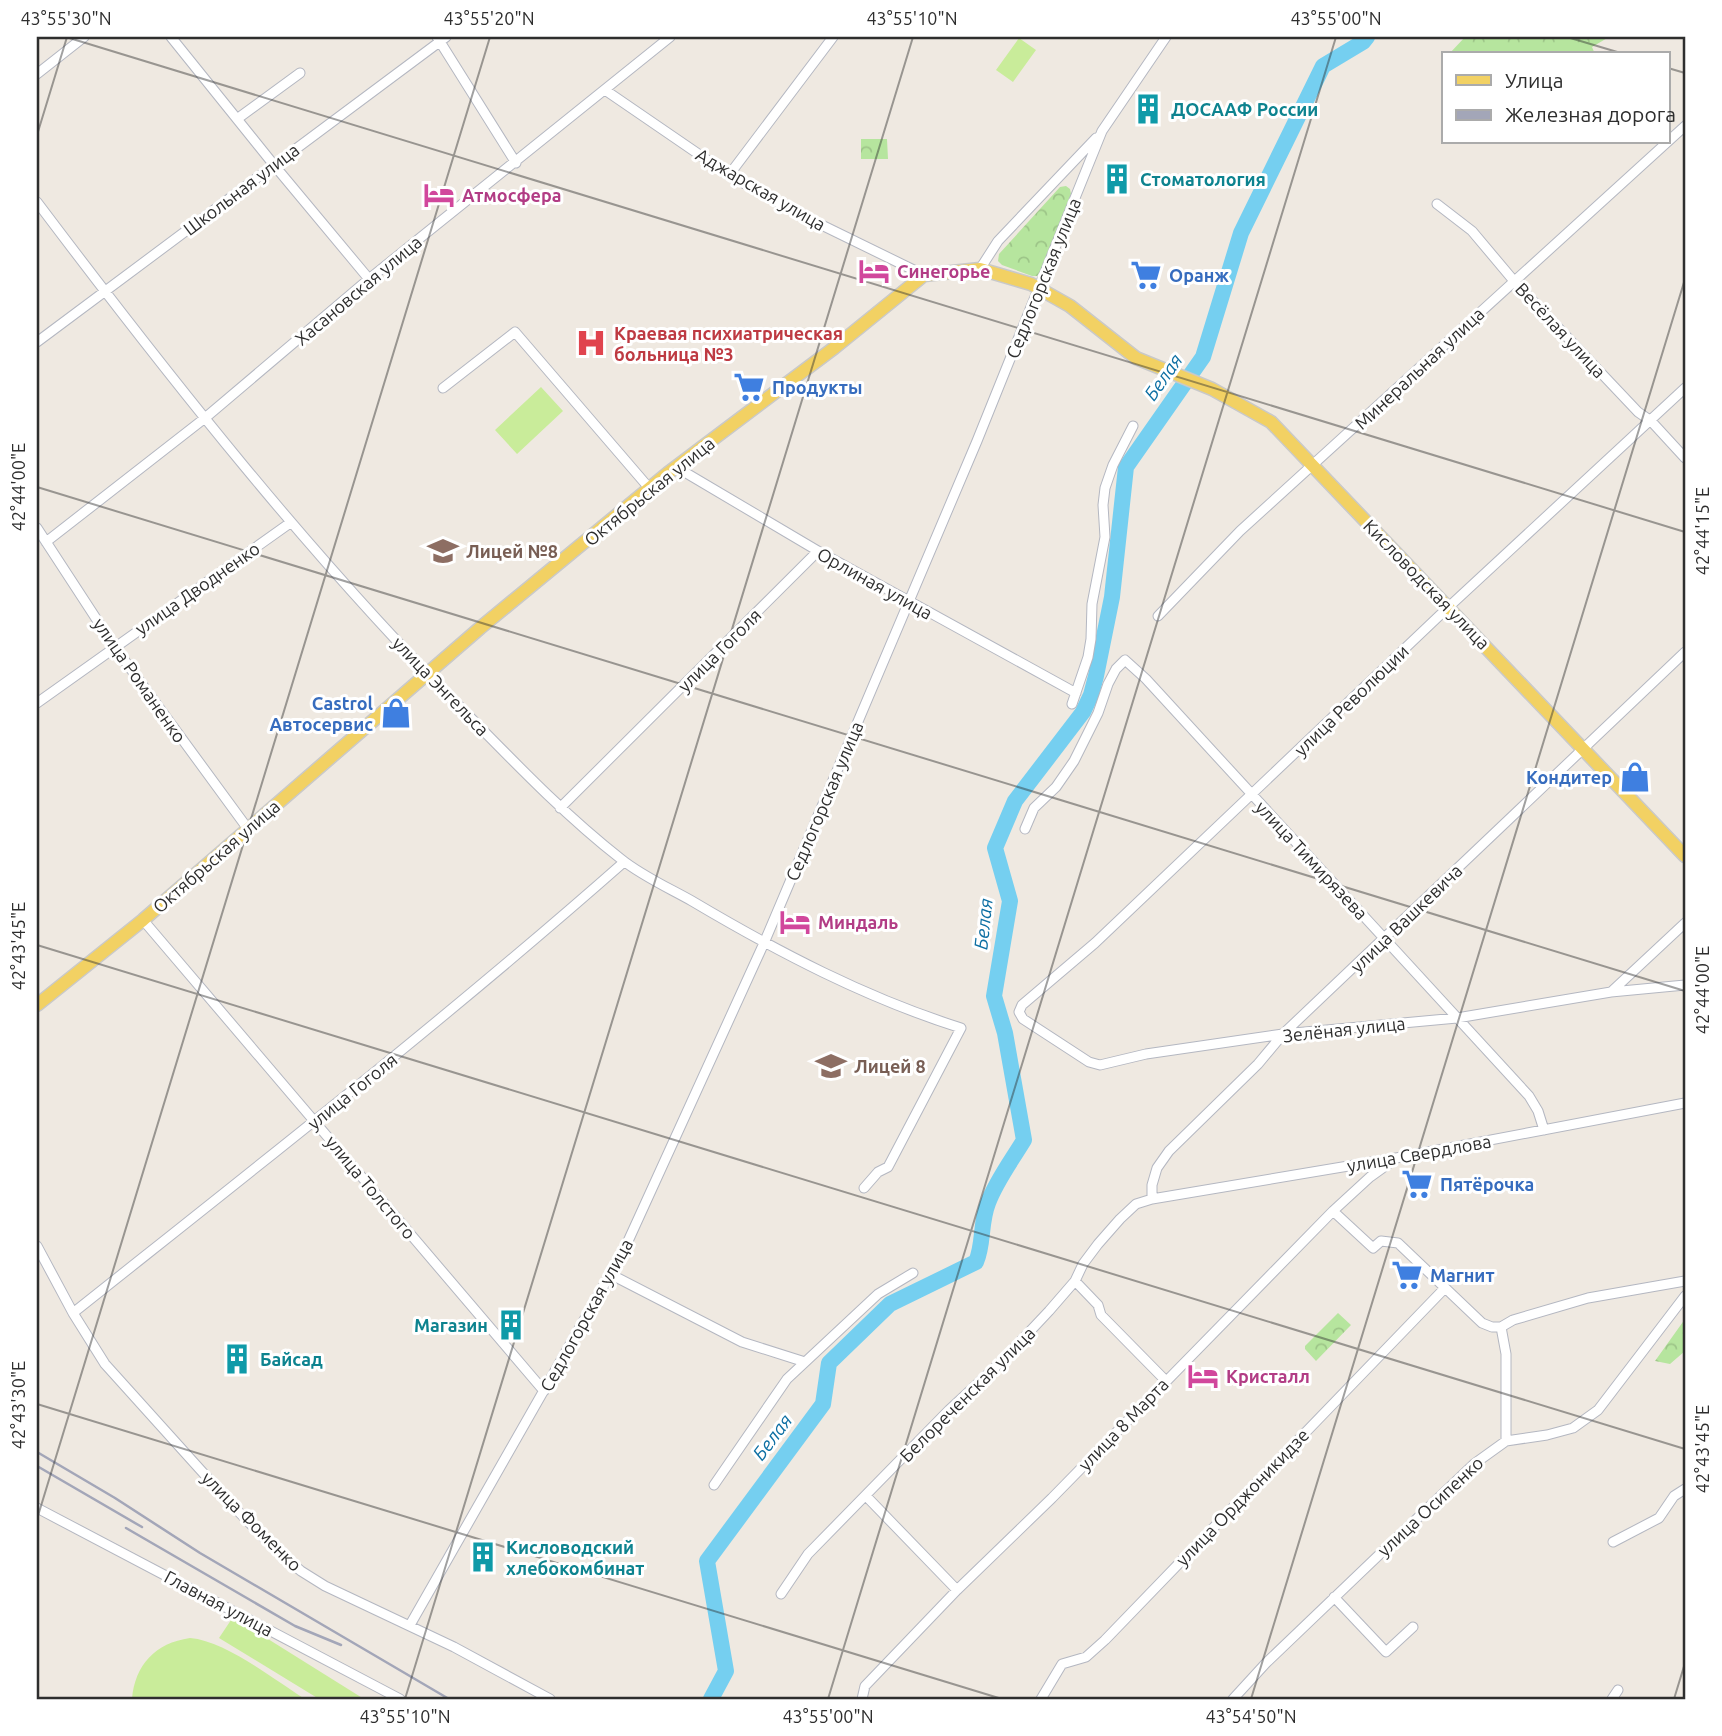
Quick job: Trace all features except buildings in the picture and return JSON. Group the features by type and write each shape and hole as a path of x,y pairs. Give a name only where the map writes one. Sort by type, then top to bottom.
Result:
{"main road":[{"path":"924,275 980,269 1019,279 1040,288"},
{"name":"Октябрьская улица","path":"37,1005 143,920 426,672 676,467 834,348 924,275"},
{"name":"Кисловодская улица","path":"1040,288 1070,306 1136,358 1212,389 1271,422 1685,856"}],"street":[{"path":"37,74 84,37"},
{"path":"171,37 369,279"},
{"name":"Хасановская улица","path":"46,542 205,418 369,279 670,37"},
{"path":"729,175 833,37"},
{"name":"Седлогорская улица","path":"410,1625 624,1250 764,943 1040,288 1102,131 1166,37"},
{"path":"441,38 516,163"},
{"name":"Школьная улица","path":"37,342 441,38"},
{"path":"237,119 300,73"},
{"name":"Аджарская улица","path":"605,90 729,175 793,211 924,275"},
{"name":"Минеральная улица","path":"1670,140 1685,126"},
{"path":"980,269 998,242 1102,131"},
{"name":"Минеральная улица","path":"1158,616 1240,531 1665,144"},
{"name":"улица Энгельса","path":"37,202 104,291 290,523 426,672 560,808 624,862 764,943 887,1003 961,1028 888,1167 878,1172 864,1188"},
{"name":"Весёлая улица","path":"1437,204 1472,231 1514,281 1685,458"},
{"path":"443,388 515,332 650,489"},
{"name":"улица Революции","path":"1019,1012 1022,1005 1095,943 1449,607 1685,388"},
{"path":"1072,704 1091,639 1093,604 1105,537 1102,505 1105,488 1113,465 1133,426"},
{"name":"Орлиная улица","path":"676,467 818,551 1076,693"},
{"name":"улица Дводненко","path":"37,703 290,523"},
{"name":"улица Романенко","path":"37,528 114,646 248,829"},
{"name":"улица Гоголя","path":"560,808 818,551"},
{"name":"улица Вашкевича","path":"1152,1199 1152,1185 1157,1168 1169,1151 1258,1064 1283,1034 1685,652"},
{"name":"улица Тимирязева","path":"1025,829 1034,808 1056,787 1074,761 1098,713 1108,684 1116,669 1125,660 1146,679 1529,1096 1538,1111 1544,1130"},
{"name":"улица Гоголя","path":"73,1312 315,1121 527,948 624,862"},
{"name":"улица Толстого","path":"143,920 544,1391"},
{"path":"1611,992 1685,923"},
{"name":"Зелёная улица","path":"1019,1012 1023,1019 1089,1062 1100,1065 1146,1054 1283,1034 1457,1018 1611,992 1685,985"},
{"name":"улица Свердлова","path":"1152,1199 1396,1158 1685,1103"},
{"name":"улица 8 Марта","path":"862,1699 865,1686 957,1590 1052,1498 1333,1211 1370,1177 1396,1158"},
{"name":"Белореченская улица","path":"781,1594 808,1554 949,1410 1002,1361 1075,1281 1083,1264 1120,1219 1136,1204 1152,1199"},
{"path":"1333,1211 1373,1248 1381,1241 1401,1245 1444,1289 1482,1323 1492,1327 1502,1327 1513,1320 1588,1298 1685,1281"},
{"name":"улица Фоменко","path":"37,1246 105,1364 276,1550 325,1586 410,1625 550,1699"},
{"path":"714,1485 787,1379 878,1294 913,1273"},
{"path":"610,1274 742,1342 805,1362"},
{"path":"1075,1281 1098,1305 1101,1315 1166,1381"},
{"name":"улица Орджоникидзе","path":"1041,1699 1062,1664 1086,1657 1105,1640 1444,1289"},
{"name":"улица Осипенко","path":"1233,1699 1266,1663 1474,1464 1506,1441 1573,1428 1598,1410 1685,1296"},
{"path":"1502,1327 1506,1354 1506,1441"},
{"path":"1613,1542 1659,1518 1674,1496 1685,1489"},
{"path":"866,1496 957,1590"},
{"name":"Главная улица","path":"37,1508 400,1699"},
{"path":"1334,1597 1386,1651 1413,1626"},
{"path":"1612,1699 1618,1690"}],"green space":[{"path":"1465,37 1609,37 1592,47 1594,52 1451,52"},
{"path":"1019,38 1036,50 1013,82 996,70"},
{"path":"861,139 887,139 888,159 861,159"},
{"path":"1066,186 1071,194 1040,273 1032,276 1002,265 998,261 999,254 1060,187"},
{"path":"541,387 563,411 517,454 495,430"},
{"path":"1338,1313 1351,1325 1316,1361 1305,1346"},
{"path":"1685,1319 1685,1351 1670,1364 1655,1361"},
{"path":"233,1617 364,1699 319,1699 219,1638"},
{"path":"190,1638 234,1653 305,1699 132,1699 137,1676 149,1658 167,1645"}],"waterway":[{"name":"Белая","path":"711,1699 726,1671 707,1561 823,1404 829,1363 890,1304 976,1262 991,1195 1024,1140 1005,1033 994,996 1010,901 995,848 1015,801 1083,712 1091,695 1112,597 1126,467 1203,357 1241,233 1323,66 1367,37"}],"railway":[{"path":"37,1452 200,1553 449,1699"},
{"path":"37,1466 142,1527"},
{"path":"126,1528 295,1626 341,1645"}],"place":[{"name":"ДОСААФ России","path":"1148,109"},
{"name":"Стоматология","path":"1117,179"},
{"name":"Атмосфера","path":"439,195"},
{"name":"Синегорье","path":"874,271"},
{"name":"Оранж","path":"1146,275"},
{"name":"Краевая психиатрическая больница №3","path":"591,343"},
{"name":"Продукты","path":"749,387"},
{"name":"Лицей №8","path":"443,551"},
{"name":"Castrol Автосервис","path":"396,713"},
{"name":"Кондитер","path":"1635,777"},
{"name":"Миндаль","path":"795,922"},
{"name":"Лицей 8","path":"831,1066"},
{"name":"Пятёрочка","path":"1417,1184"},
{"name":"Магнит","path":"1407,1275"},
{"name":"Магазин","path":"511,1325"},
{"name":"Байсад","path":"237,1359"},
{"name":"Кристалл","path":"1203,1376"},
{"name":"Кисловодский хлебокомбинат","path":"483,1557"}]}
